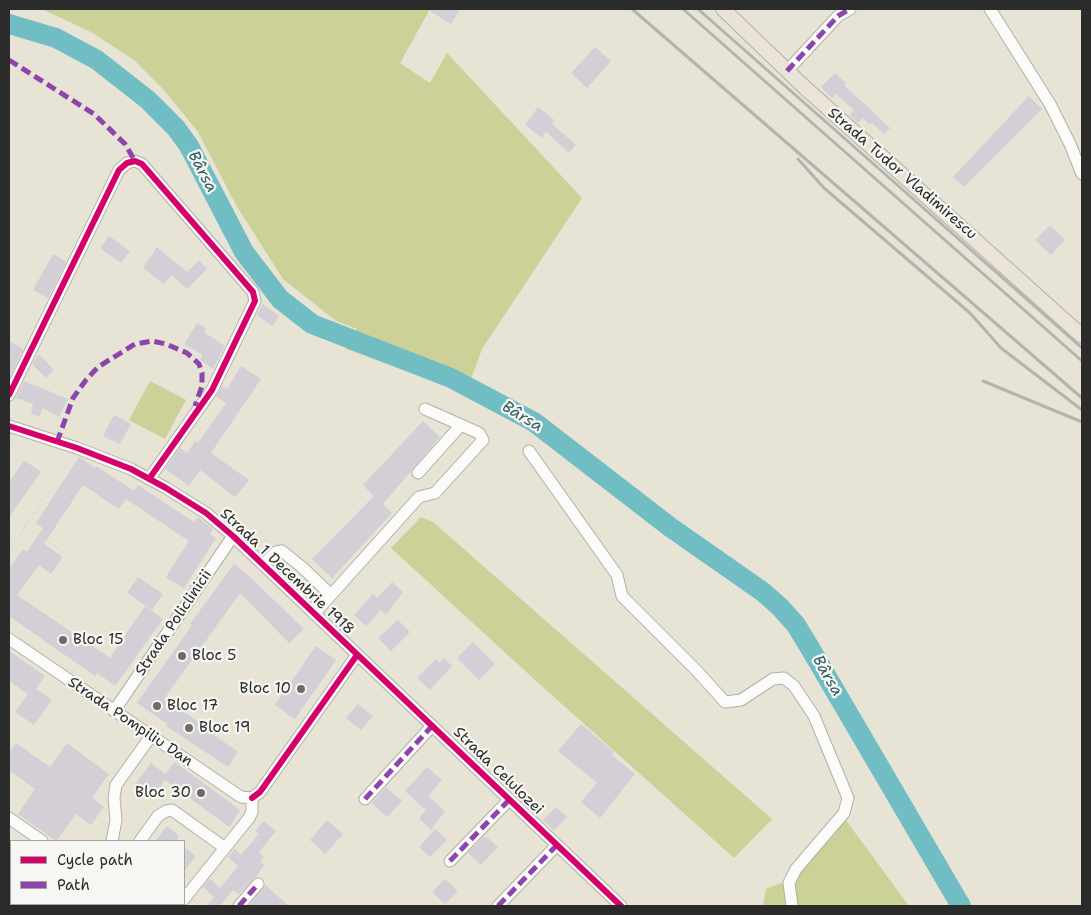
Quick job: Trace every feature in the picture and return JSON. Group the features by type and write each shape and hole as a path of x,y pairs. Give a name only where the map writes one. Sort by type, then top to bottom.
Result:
{"main road":[{"name":"Strada Tudor Vladimirescu","path":"723,9 787,72 1082,336"}],"street":[{"path":"787,72 838,16 850,9"},
{"path":"990,9 1050,104 1070,144 1082,174"},
{"path":"9,395 119,170 127,163 135,161 142,164 252,292 255,301 212,390 149,478"},
{"path":"314,614 419,498 435,494 482,443 483,437 479,433 425,409"},
{"path":"418,473 461,425"},
{"name":"Strada 1 Decembrie 1918","path":"9,426 77,448 149,478 194,504 233,536 357,655 260,792 252,798 252,812 249,818 185,898"},
{"path":"528,451 617,575 622,596 697,671 725,702 741,700 773,679 784,678 794,686 814,716 848,798 844,813 796,869 789,883 792,906"},
{"name":"Strada Policlinicii","path":"114,711 233,536"},
{"path":"263,565 276,552 286,553 331,595"},
{"name":"Strada Pompiliu Dan","path":"9,639 241,797 252,798"},
{"name":"Strada Celulozei","path":"357,655 621,906"},
{"path":"365,799 432,726"},
{"path":"112,840 116,820 114,798 116,786 151,736"},
{"path":"450,862 509,800"},
{"path":"141,840 158,816 172,810 225,848"},
{"path":"9,818 41,840"},
{"path":"498,906 557,845"},
{"path":"239,906 258,884"}],"path":[{"path":"9,551 77,448"},
{"path":"25,526 76,561"}],"green space":[{"path":"42,9 430,9 400,63 430,83 447,53 582,198 482,349 466,393 346,349 357,329 336,321 283,279 236,205 198,132 164,90 134,60 91,32"},
{"path":"150,381 186,400 165,439 129,420"},
{"path":"421,517 433,522 772,819 734,858 391,548"},
{"path":"845,819 909,906 763,906 766,889 796,877"}],"building":[{"path":"427,9 460,9 451,24"},
{"path":"595,47 611,61 587,88 571,73"},
{"path":"835,73 846,83 844,85 890,128 884,134 863,118 858,123 850,115 854,110 836,94 832,98 821,87"},
{"path":"1029,96 1042,109 964,187 953,177"},
{"path":"538,107 554,120 552,124 576,145 569,153 546,132 542,138 525,125"},
{"path":"1050,225 1065,240 1051,255 1035,240"},
{"path":"109,236 130,251 121,263 100,248"},
{"path":"157,247 187,272 199,260 207,269 187,289 172,275 164,284 143,268"},
{"path":"53,254 66,262 48,298 33,290"},
{"path":"263,304 279,316 272,326 257,315"},
{"path":"197,323 206,328 204,332 225,346 213,369 200,360 203,355 184,344"},
{"path":"9,341 23,349 9,378"},
{"path":"39,354 54,370 46,378 32,364"},
{"path":"241,366 261,379 211,453 249,480 235,497 200,470 189,486 165,469 180,448 187,453 195,441 198,443 226,403 216,397 222,386 227,389"},
{"path":"24,381 68,399 59,417 43,408 39,417 31,414 33,404 16,398"},
{"path":"114,415 131,424 120,444 103,436"},
{"path":"423,421 440,437 383,504 392,513 332,578 312,559 374,496 363,485"},
{"path":"79,457 134,491 138,485 194,522 198,517 213,529 210,534 216,538 184,588 166,577 189,541 126,499 119,509 83,485 44,544 63,557 51,574 39,565 17,595 110,658 145,606 163,619 115,686 97,673 95,676 9,616 9,569 23,549 27,552 43,528 36,523"},
{"path":"24,460 41,472 9,517 9,483"},
{"path":"234,564 304,629 289,643 240,593 164,699 212,731 211,733 238,752 228,767 166,726 167,724 137,703 192,625 190,624"},
{"path":"138,577 163,594 152,610 127,593"},
{"path":"392,582 403,592 386,615 381,610 366,626 354,615 373,594 377,598"},
{"path":"398,620 410,632 391,651 378,638"},
{"path":"473,642 495,664 479,680 457,658"},
{"name":"Bloc 10","path":"316,646 336,660 295,719 275,705"},
{"path":"9,651 45,676 36,689 52,700 34,725 15,712 28,694 9,681"},
{"path":"444,658 452,666 430,690 417,678 436,659 440,663"},
{"path":"358,704 373,716 361,730 346,718"},
{"path":"581,724 614,752 612,755 635,774 600,818 581,802 597,783 558,751"},
{"path":"16,743 50,767 67,743 109,774 92,798 104,807 91,825 76,814 57,840 55,840 18,814 35,789 9,770 9,753"},
{"name":"Bloc 30","path":"175,762 240,810 229,827 165,780 150,800 133,787 151,763 165,774"},
{"path":"427,767 442,780 428,796 445,811 431,830 419,818 426,810 405,791"},
{"path":"386,787 402,801 387,817 372,803"},
{"path":"556,807 567,817 554,830 543,820"},
{"path":"327,820 343,834 325,854 310,840"},
{"path":"264,821 276,831 259,852 264,857 260,862 264,865 256,877 239,894 233,890 220,906 207,906 214,897 203,887 210,879 220,888 238,866 228,857 235,849 241,855 259,834 255,831"},
{"path":"167,826 179,836 177,840 156,840"},
{"path":"435,829 447,840 430,857 419,847"},
{"path":"483,837 488,838 498,847 481,865 468,853"},
{"path":"185,848 196,856 185,871"},
{"path":"445,879 458,891 445,904 432,892"},
{"path":"265,885 289,906 249,906"}],"waterway":[{"name":"Bârsa","path":"9,24 56,38 97,60 148,100 176,128 189,146 244,252 280,299 312,324 451,378 534,422 670,527 763,592 780,607 796,625 810,648 961,906"}],"railway":[{"path":"632,9 1082,398"},
{"path":"683,9 1082,361"},
{"path":"698,9 1082,348"},
{"path":"798,159 824,188 970,313 1001,348 1082,410"},
{"path":"983,381 1082,422"}],"marked path":[{"path":"787,71 838,16 850,9"},
{"path":"9,60 94,114 125,144 135,161"},
{"path":"57,442 73,398 86,380 98,367 135,344 152,341 166,344 187,353 199,364 202,373 202,386 195,406"},
{"path":"365,799 432,726"},
{"path":"450,861 509,800"},
{"path":"498,906 557,845"},
{"path":"239,906 258,884"}],"cycle path":[{"path":"9,395 119,170 127,163 135,161 142,164 253,292 255,301 212,390 149,479"},
{"path":"9,426 77,448 131,469 206,513 233,536 621,906"},
{"path":"252,798 260,792 357,655"}],"place":[{"name":"Bloc 15","path":"63,640"},
{"name":"Bloc 5","path":"182,656"},
{"name":"Bloc 10","path":"301,689"},
{"name":"Bloc 17","path":"157,706"},
{"name":"Bloc 19","path":"189,728"},
{"name":"Bloc 30","path":"201,793"}]}
